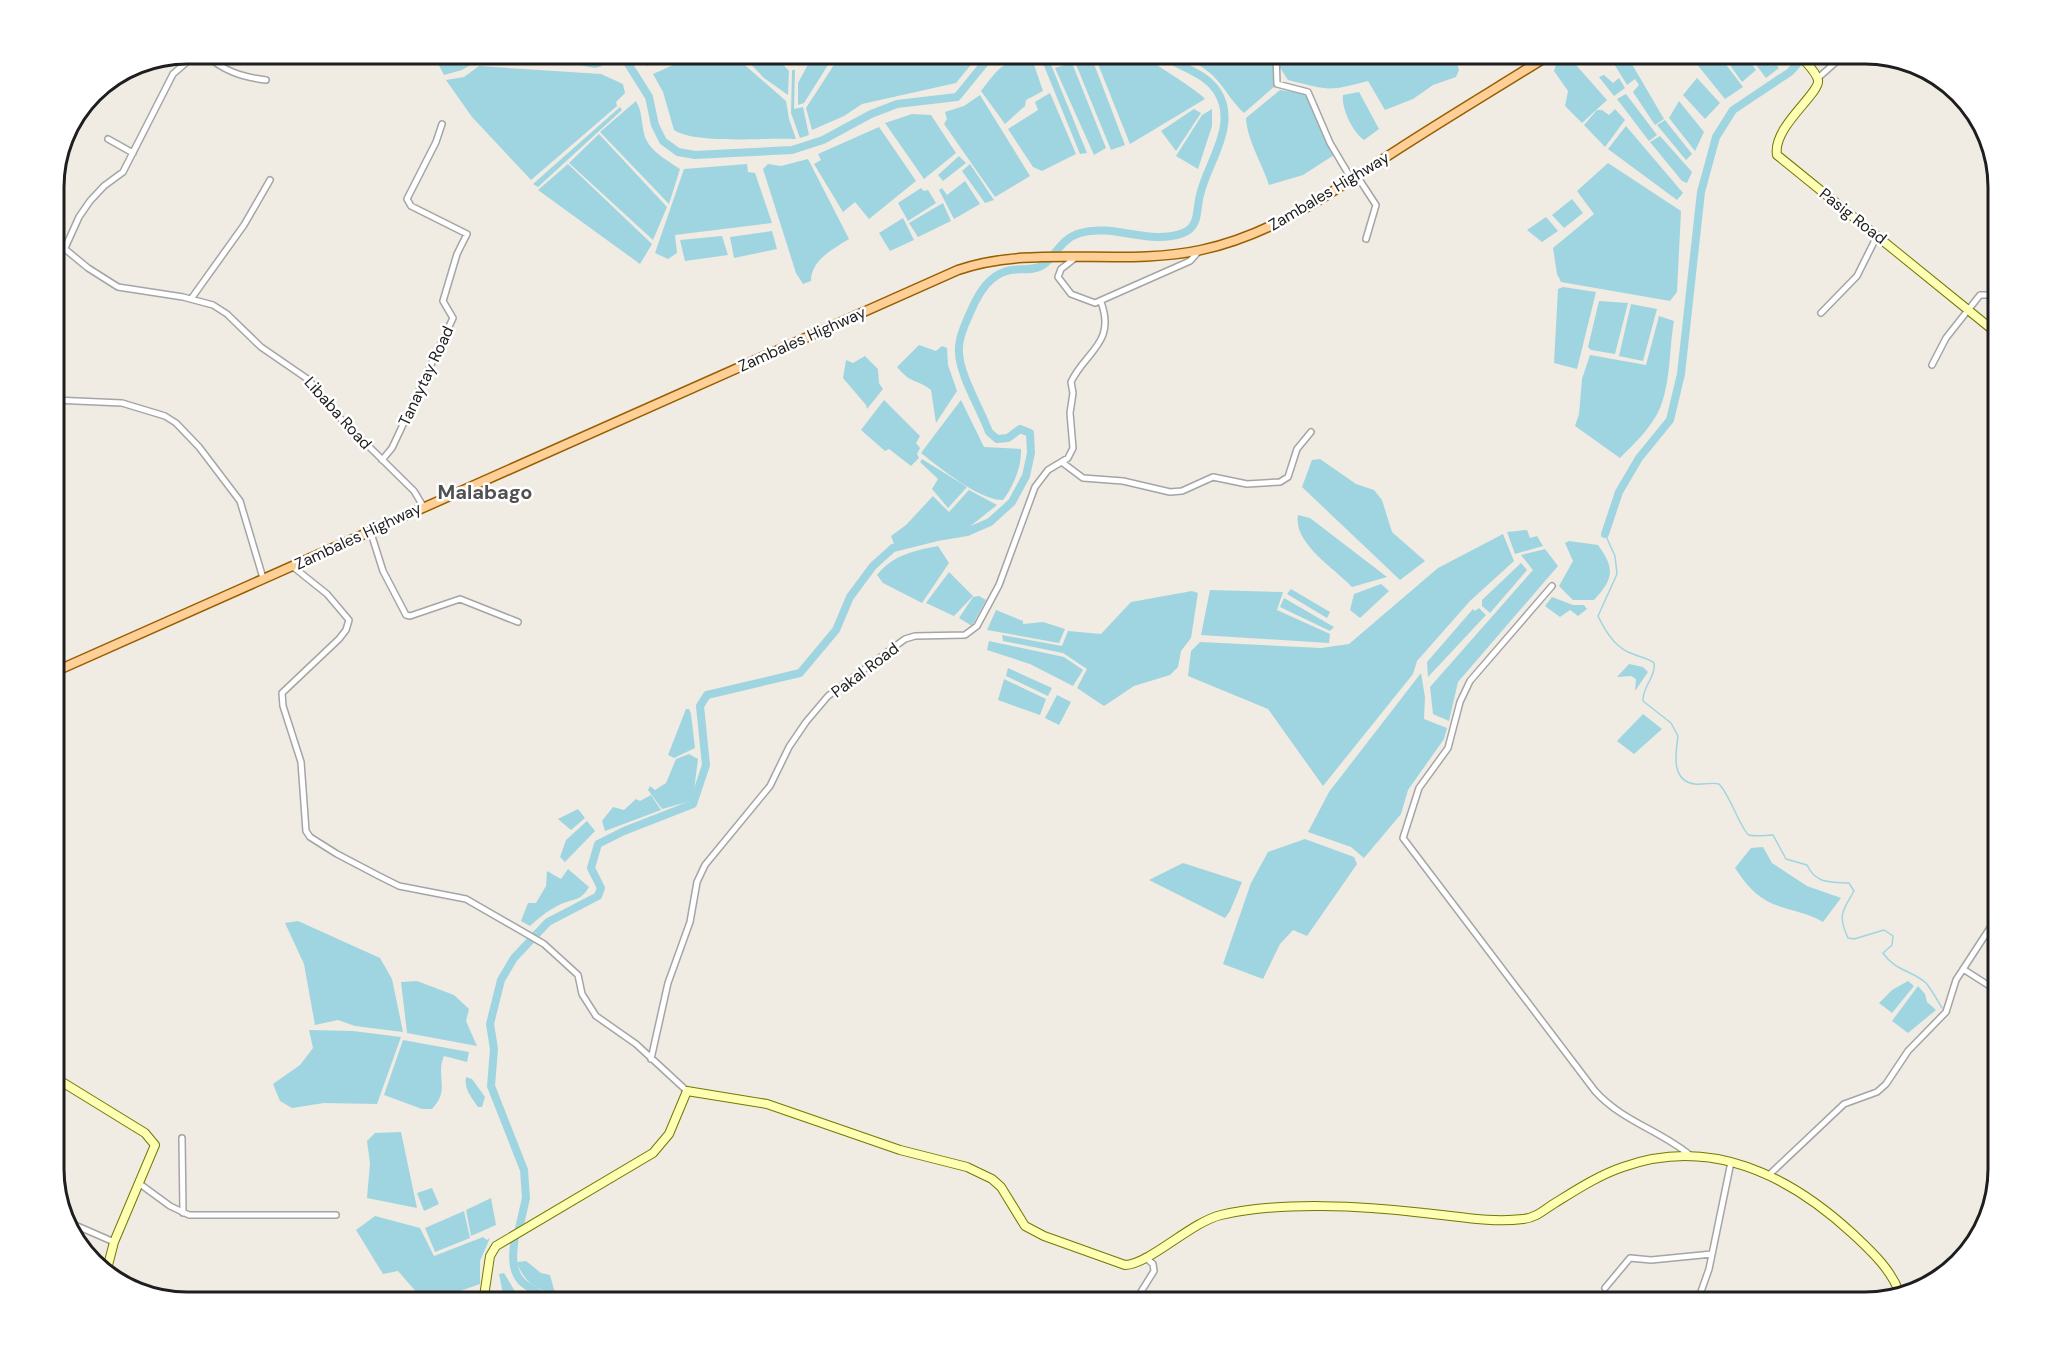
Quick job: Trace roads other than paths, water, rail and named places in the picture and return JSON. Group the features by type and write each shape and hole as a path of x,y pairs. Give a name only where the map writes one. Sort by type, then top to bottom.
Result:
{"main road":[{"name":"Zambales Highway","path":"65,667 949,273 985,262 1061,258 1137,258 1200,250 1272,227 1355,178 1535,64"}],"street":[{"path":"1276,64 1277,84 1308,92 1330,143 1376,205 1366,239"},
{"path":"1807,64 1818,78 1834,64"},
{"path":"65,248 79,217 90,201 104,186 123,172 173,74 180,65"},
{"path":"220,65 244,78 266,80"},
{"name":"Pasig Road","path":"1818,78 1816,91 1797,109 1786,127 1776,149 1777,155 1989,327"},
{"name":"Tanaytay Road","path":"382,460 392,448 453,318 443,301 457,254 467,234 411,206 407,199 436,142 442,124"},
{"path":"108,139 133,153"},
{"path":"191,299 244,225 270,180"},
{"path":"1821,313 1857,276 1877,236"},
{"name":"Libaba Road","path":"65,248 118,287 191,299 213,305 227,314 261,347 301,373 333,411 414,491 423,506"},
{"path":"1075,258 1059,272 1061,284 1089,303 1101,302 1190,261 1200,250"},
{"path":"1932,365 1946,338 1980,295 1989,295"},
{"path":"1101,302 1106,321 1103,335 1097,349 1071,382 1073,393 1070,413 1074,445 1063,463 1083,478 1123,481 1170,492 1182,491 1213,477 1247,484 1280,482 1288,477 1297,449 1311,432"},
{"path":"65,400 122,403 165,416 176,423 199,447 240,501 263,578"},
{"name":"Pakal Road","path":"651,1059 668,983 687,933 697,882 705,865 770,786 789,747 828,696 905,639 915,636 965,635 974,630 999,585 1035,487 1048,470 1063,463"},
{"path":"370,530 392,592 406,615 410,616 460,599 518,622"},
{"path":"292,566 327,594 349,620 343,635 282,693 283,706 294,732 301,762 306,831 310,837 390,882 466,899 532,936 578,975 582,994 596,1016 636,1044 687,1091 767,1104 900,1150 967,1167 1001,1187 1020,1221 1044,1236 1125,1264 1145,1257 1203,1221 1222,1214 1338,1206 1471,1220 1524,1219 1622,1167 1649,1160 1691,1156 1732,1160 1770,1174 1805,1195 1843,1226 1885,1267 1897,1288"},
{"path":"1552,586 1470,681 1460,702 1448,748 1419,788 1403,838 1595,1090 1622,1115 1675,1144 1691,1156"},
{"path":"1770,1174 1844,1104 1877,1092 1886,1084 1908,1051 1946,1012 1952,986 1989,930"},
{"path":"1963,969 1989,986"},
{"path":"65,1084 150,1137 154,1149 114,1242 108,1264"},
{"path":"485,1292 492,1252 569,1201 653,1153 669,1134 687,1091"},
{"path":"182,1138 183,1213"},
{"path":"1700,1292 1712,1254 1732,1160"},
{"path":"140,1184 183,1213 336,1215"},
{"path":"79,1227 114,1242"},
{"path":"1605,1288 1630,1258 1651,1260 1712,1254"},
{"path":"1141,1292 1154,1271 1153,1264 1145,1257"}],"water":[{"path":"1034,64 1043,91 1026,100 1025,106 1005,124 981,91 1005,65"},
{"path":"1043,64 1051,64 1087,153 1080,154"},
{"path":"1073,64 1106,148 1094,155 1055,68"},
{"path":"1076,64 1094,64 1125,145 1111,150"},
{"path":"1098,64 1156,64 1205,99 1130,144"},
{"path":"1198,64 1273,64 1275,86 1244,113 1205,69"},
{"path":"1457,64 1459,70 1456,77 1433,85 1413,99 1385,110 1368,81 1335,88 1312,86 1288,80 1279,66"},
{"path":"1556,64 1575,64 1607,100 1582,123 1565,106 1568,91 1554,71"},
{"path":"1614,64 1632,64 1664,119 1655,125 1633,92 1639,85 1635,79 1627,85"},
{"path":"1697,64 1726,64 1743,87 1725,99"},
{"path":"1729,64 1752,64 1756,70 1742,82"},
{"path":"1756,64 1776,64 1779,68 1766,78"},
{"path":"439,65 471,65 462,70 444,75"},
{"path":"577,65 602,65 595,68"},
{"path":"674,65 744,65 786,101 796,139 715,139 685,135 674,130 663,92 653,74"},
{"path":"751,65 783,65 789,71 788,95 764,78"},
{"path":"808,65 828,65 804,103 798,105 798,83"},
{"path":"834,65 971,65 956,83 862,104 844,116 812,130 806,108"},
{"path":"479,66 601,74 623,84 625,93 616,102 617,106 531,180 472,117 446,80 464,77"},
{"path":"792,70 795,70 794,109 803,107 809,135 800,138 791,113"},
{"path":"1604,75 1613,83 1619,78 1625,88 1614,96 1599,77"},
{"path":"1697,78 1720,103 1705,119 1683,95"},
{"path":"1280,90 1307,94 1334,155 1303,175 1269,185 1252,143 1246,118"},
{"path":"1359,92 1379,129 1364,140 1352,126 1343,100 1343,95"},
{"path":"1050,93 1076,154 1042,171 1033,167 1008,129 1038,110 1035,102"},
{"path":"1626,94 1657,135 1649,141 1617,99"},
{"path":"980,95 1030,176 995,197 944,124 947,119 945,112 964,106"},
{"path":"636,101 647,142 660,155 680,169 669,204 600,132"},
{"path":"1679,101 1704,132 1695,151 1669,118"},
{"path":"620,107 622,110 538,187 533,184"},
{"path":"1194,109 1201,113 1176,151 1161,131"},
{"path":"1212,109 1212,126 1198,169 1176,156 1202,115"},
{"path":"1615,109 1625,120 1605,147 1584,125 1597,110 1602,110 1609,115"},
{"path":"912,114 931,115 956,153 924,179 885,123"},
{"path":"1665,120 1692,154 1686,160 1657,125"},
{"path":"1626,126 1683,193 1677,200 1608,149"},
{"path":"879,127 916,181 869,219 855,202 843,212 814,164 821,160 818,154"},
{"path":"599,134 667,207 653,240 569,163"},
{"path":"1660,136 1692,172 1687,183 1682,181 1650,142"},
{"path":"959,156 966,163 943,181 938,175"},
{"path":"808,159 849,239 824,256 815,267 811,281 803,284 796,273 763,169 768,164 781,166"},
{"path":"1608,163 1681,211 1677,292 1670,301 1561,282 1557,274 1553,248 1594,214 1577,191"},
{"path":"568,164 652,244 640,264 538,190"},
{"path":"747,164 748,172 755,173 772,223 675,235 677,253 668,259 655,253 684,169"},
{"path":"970,164 994,200 985,203 962,171"},
{"path":"965,181 980,204 954,219 939,190 942,188 947,195"},
{"path":"921,188 924,191 928,190 936,203 908,221 898,203"},
{"path":"1572,199 1583,213 1564,228 1552,215"},
{"path":"943,203 951,221 918,237 909,223"},
{"path":"1546,217 1558,231 1542,242 1527,230"},
{"path":"903,218 914,240 890,251 879,233"},
{"path":"772,231 777,249 734,258 730,237"},
{"path":"722,236 728,255 685,261 680,240"},
{"path":"1563,287 1596,292 1577,369 1554,363 1558,289"},
{"path":"1599,301 1628,303 1615,354 1591,350 1588,347"},
{"path":"1631,304 1657,309 1643,361 1619,356"},
{"path":"1659,316 1674,321 1664,398 1652,422 1620,458 1575,426 1579,414 1582,379 1590,355 1646,365"},
{"path":"919,345 936,351 942,346 947,348 948,365 957,391 936,423 931,390 910,379 897,367"},
{"path":"865,356 878,369 879,383 883,389 867,409 843,378 846,360 853,363"},
{"path":"884,400 920,436 916,443 920,448 917,454 919,458 911,466 889,449 885,451 861,430"},
{"path":"961,400 984,447 1021,449 1016,476 1003,500 994,499 972,489 921,453"},
{"path":"922,459 967,487 948,508 932,489 938,479 920,462"},
{"path":"1320,459 1356,484 1374,490 1382,500 1392,532 1425,561 1400,580 1302,487 1312,460"},
{"path":"969,490 997,505 968,528 894,544 891,536 906,525 933,496 949,512"},
{"path":"1298,515 1310,518 1387,577 1352,587 1308,545 1298,525"},
{"path":"1527,530 1530,538 1537,536 1543,546 1515,554 1507,532"},
{"path":"1503,534 1514,561 1470,601 1417,661 1413,674 1323,786 1268,709 1188,676 1191,651 1200,642 1321,648 1349,644 1438,568"},
{"path":"1569,541 1598,545 1607,560 1609,579 1594,600 1573,600 1559,586 1573,561 1565,543"},
{"path":"938,546 949,563 922,603 883,583 877,575 897,558"},
{"path":"1545,549 1558,566 1458,682 1449,721 1433,714 1430,687 1533,570 1521,555"},
{"path":"1521,563 1527,570 1490,613 1482,606 1482,600"},
{"path":"949,572 973,596 954,616 926,603"},
{"path":"1381,584 1389,591 1360,618 1350,610 1354,594"},
{"path":"1291,589 1330,612 1327,618 1287,594"},
{"path":"1210,590 1283,592 1277,610 1330,634 1329,643 1201,635"},
{"path":"1192,591 1198,593 1191,638 1181,651 1178,667 1170,675 1134,686 1104,706 1077,688 1087,669 1063,653 1003,641 1002,635 1062,646 1068,631 1101,634 1131,602"},
{"path":"979,596 986,600 972,626 959,618 973,597"},
{"path":"1552,597 1573,605 1584,605 1587,609 1578,616 1570,610 1560,617 1545,606"},
{"path":"1284,598 1334,627 1330,631 1280,607"},
{"path":"1479,608 1486,615 1428,677 1427,662 1473,609 1475,611"},
{"path":"996,610 1023,621 1023,624 1043,622 1065,629 1059,643 987,630"},
{"path":"989,641 1064,657 1083,670 1073,686 1030,664 987,650"},
{"path":"1629,664 1643,667 1648,672 1635,691 1636,679 1631,676 1617,677"},
{"path":"1008,668 1052,688 1048,696 1006,676"},
{"path":"1421,673 1425,697 1424,719 1447,728 1444,739 1408,790 1401,814 1364,858 1351,847 1308,832 1329,792"},
{"path":"1004,679 1046,699 1040,715 998,700"},
{"path":"1057,695 1071,702 1059,725 1045,718"},
{"path":"686,709 689,709 691,714 695,748 674,758 668,755"},
{"path":"1643,714 1662,729 1634,754 1617,741"},
{"path":"689,754 698,759 693,798 691,801 662,809 648,790 650,786 655,790 666,783 676,759"},
{"path":"651,795 661,810 605,831 602,821 613,807 624,810 636,799 640,801"},
{"path":"578,809 585,818 571,830 558,819"},
{"path":"587,821 595,831 565,862 560,857 566,840"},
{"path":"1305,839 1354,857 1357,864 1307,936 1293,930 1280,944 1263,979 1223,964 1251,883 1268,852"},
{"path":"1763,847 1772,863 1807,886 1841,898 1823,922 1767,901 1751,889 1743,879 1735,868 1751,848"},
{"path":"1183,863 1242,882 1225,918 1149,880"},
{"path":"568,869 589,887 586,892 579,898 553,908 530,926 521,921 528,903 536,903 546,886 547,871 561,879"},
{"path":"298,921 380,958 392,979 403,1032 355,1026 338,1020 315,1025 304,964 285,923"},
{"path":"417,981 454,995 469,1009 466,1021 477,1046 407,1033 401,982"},
{"path":"1908,981 1914,986 1892,1013 1879,1003 1892,990"},
{"path":"1918,986 1925,994 1927,1002 1936,1010 1908,1033 1892,1021"},
{"path":"309,1030 353,1031 401,1037 377,1104 324,1103 292,1108 280,1101 273,1084 300,1065 313,1048"},
{"path":"403,1040 469,1052 467,1062 444,1056 441,1070 441,1095 432,1109 422,1109 384,1095"},
{"path":"466,1077 472,1079 485,1097 482,1107 478,1107 469,1093"},
{"path":"401,1132 417,1208 367,1198 370,1163 367,1141 375,1133"},
{"path":"432,1188 439,1204 424,1211 417,1193"},
{"path":"491,1198 496,1225 471,1236 466,1210"},
{"path":"464,1211 470,1238 435,1252 425,1228"},
{"path":"375,1216 420,1228 434,1256 483,1237 487,1240 490,1238 480,1261 480,1284 457,1292 416,1292 398,1271 383,1274 356,1230"},
{"path":"526,1261 541,1273 550,1275 555,1292 543,1290 532,1284 523,1274 517,1262"},
{"path":"504,1273 515,1292 503,1292 499,1274"}],"waterway":[{"path":"536,1292 522,1282 514,1266 515,1236 518,1233 526,1198 524,1170 491,1086 494,1049 490,1024 501,980 514,958 548,922 598,896 601,888 591,868 598,844 624,831 693,804 706,765 700,706 707,695 800,673 836,630 850,597 873,566 893,548 967,532 990,522 1012,502 1026,476 1031,453 1030,433 1020,429 1008,438 997,439 989,432 960,361 962,332 977,299 992,279 1006,271 1031,269 1043,265 1063,243 1073,236 1093,231 1157,237 1170,236 1183,233 1192,226 1195,222 1204,183 1219,144 1225,117 1223,104 1211,84 1179,64"},
{"path":"1605,534 1619,492 1639,458 1670,420 1681,374 1701,192 1716,137 1733,110 1790,72 1797,64"},
{"path":"629,65 649,97 655,125 663,141 678,152 695,155 792,150 823,140 871,114 897,104 957,97 983,65"},
{"path":"1605,534 1615,556 1617,574 1598,616 1616,644 1627,652 1654,663 1653,673 1643,701 1671,723 1678,736 1676,750 1678,772 1687,782 1719,784 1749,835 1773,835 1786,859 1807,865 1815,876 1824,881 1849,883 1854,891 1844,908 1842,918 1848,938 1854,939 1884,930 1893,936 1892,945 1883,953 1893,964 1926,983 1942,1008"}],"district":[{"name":"Malabago","path":"485,492"}]}
